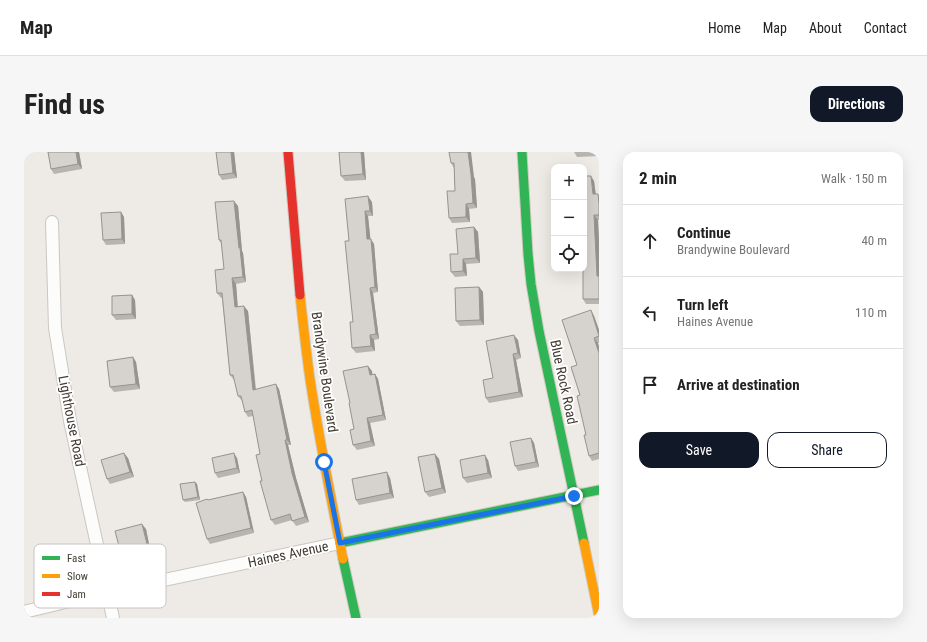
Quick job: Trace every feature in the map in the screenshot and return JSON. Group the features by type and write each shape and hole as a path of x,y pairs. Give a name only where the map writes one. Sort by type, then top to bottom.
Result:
{"street":[{"name":"Brandywine Boulevard","path":"288,152 302,310 310,379 324,462 356,618"},
{"name":"Blue Rock Road","path":"522,152 527,245 534,301 599,616"},
{"name":"Lighthouse Road","path":"52,222 55,328 70,421 97,544"},
{"name":"Haines Avenue","path":"166,580 599,490"},
{"name":"Haines Avenue","path":"24,612 41,608"},
{"name":"Lighthouse Road","path":"111,608 113,618"}],"building":[{"path":"48,152 76,152 78,164 51,169"},
{"path":"216,152 231,152 233,173 219,175"},
{"path":"339,152 361,152 363,174 341,176"},
{"path":"449,152 468,152 473,203 466,204 466,217 449,218 447,191 455,191 454,163 451,163"},
{"path":"587,176 591,176 593,194 598,194 599,204 599,215 594,215 597,276 599,276 599,299 583,299 583,272 587,272"},
{"path":"368,196 370,211 365,211 367,239 371,239 375,287 370,288 376,334 370,335 371,346 352,348 350,322 353,322 345,241 349,241 345,199"},
{"path":"234,201 243,277 232,278 235,307 244,306 253,390 276,384 292,473 305,517 292,521 290,514 271,520 260,481 262,481 256,455 260,454 252,410 245,412 241,396 238,396 233,375 230,375 222,293 217,293 215,270 224,269 215,202"},
{"path":"121,212 122,239 103,240 101,213"},
{"path":"474,227 476,258 463,259 463,271 451,272 450,254 458,254 456,229"},
{"path":"479,287 480,320 456,321 455,288"},
{"path":"132,295 132,314 112,315 112,296"},
{"path":"591,310 599,336 594,338 599,353 599,453 589,456 577,396 580,395 571,367 577,365 562,320"},
{"path":"514,335 518,353 513,354 519,392 486,398 483,380 493,378 486,341"},
{"path":"133,357 136,384 110,387 107,361"},
{"path":"368,366 370,375 375,374 383,415 367,418 371,441 353,445 350,430 354,429 343,371"},
{"path":"531,438 536,462 515,466 510,442"},
{"path":"124,453 130,472 107,479 101,460"},
{"path":"234,453 237,468 215,473 212,458"},
{"path":"435,454 442,488 425,492 418,457"},
{"path":"485,455 488,473 463,478 460,460"},
{"path":"387,472 390,493 356,500 352,479"},
{"path":"195,482 198,497 183,500 180,484"},
{"path":"243,492 251,528 207,539 196,503 207,499"},
{"path":"142,524 147,544 118,544 115,531"}],"traffic: fast":[{"path":"522,152 531,284 539,331 584,543"},
{"path":"340,543 599,490"},
{"path":"343,559 356,618"}],"traffic: slow":[{"path":"300,295 307,358 314,402 325,469 343,559"},
{"path":"584,543 599,616"}],"traffic: jam":[{"path":"288,152 300,295"}],"route":[{"path":"324,462 340,543 574,496"}]}
